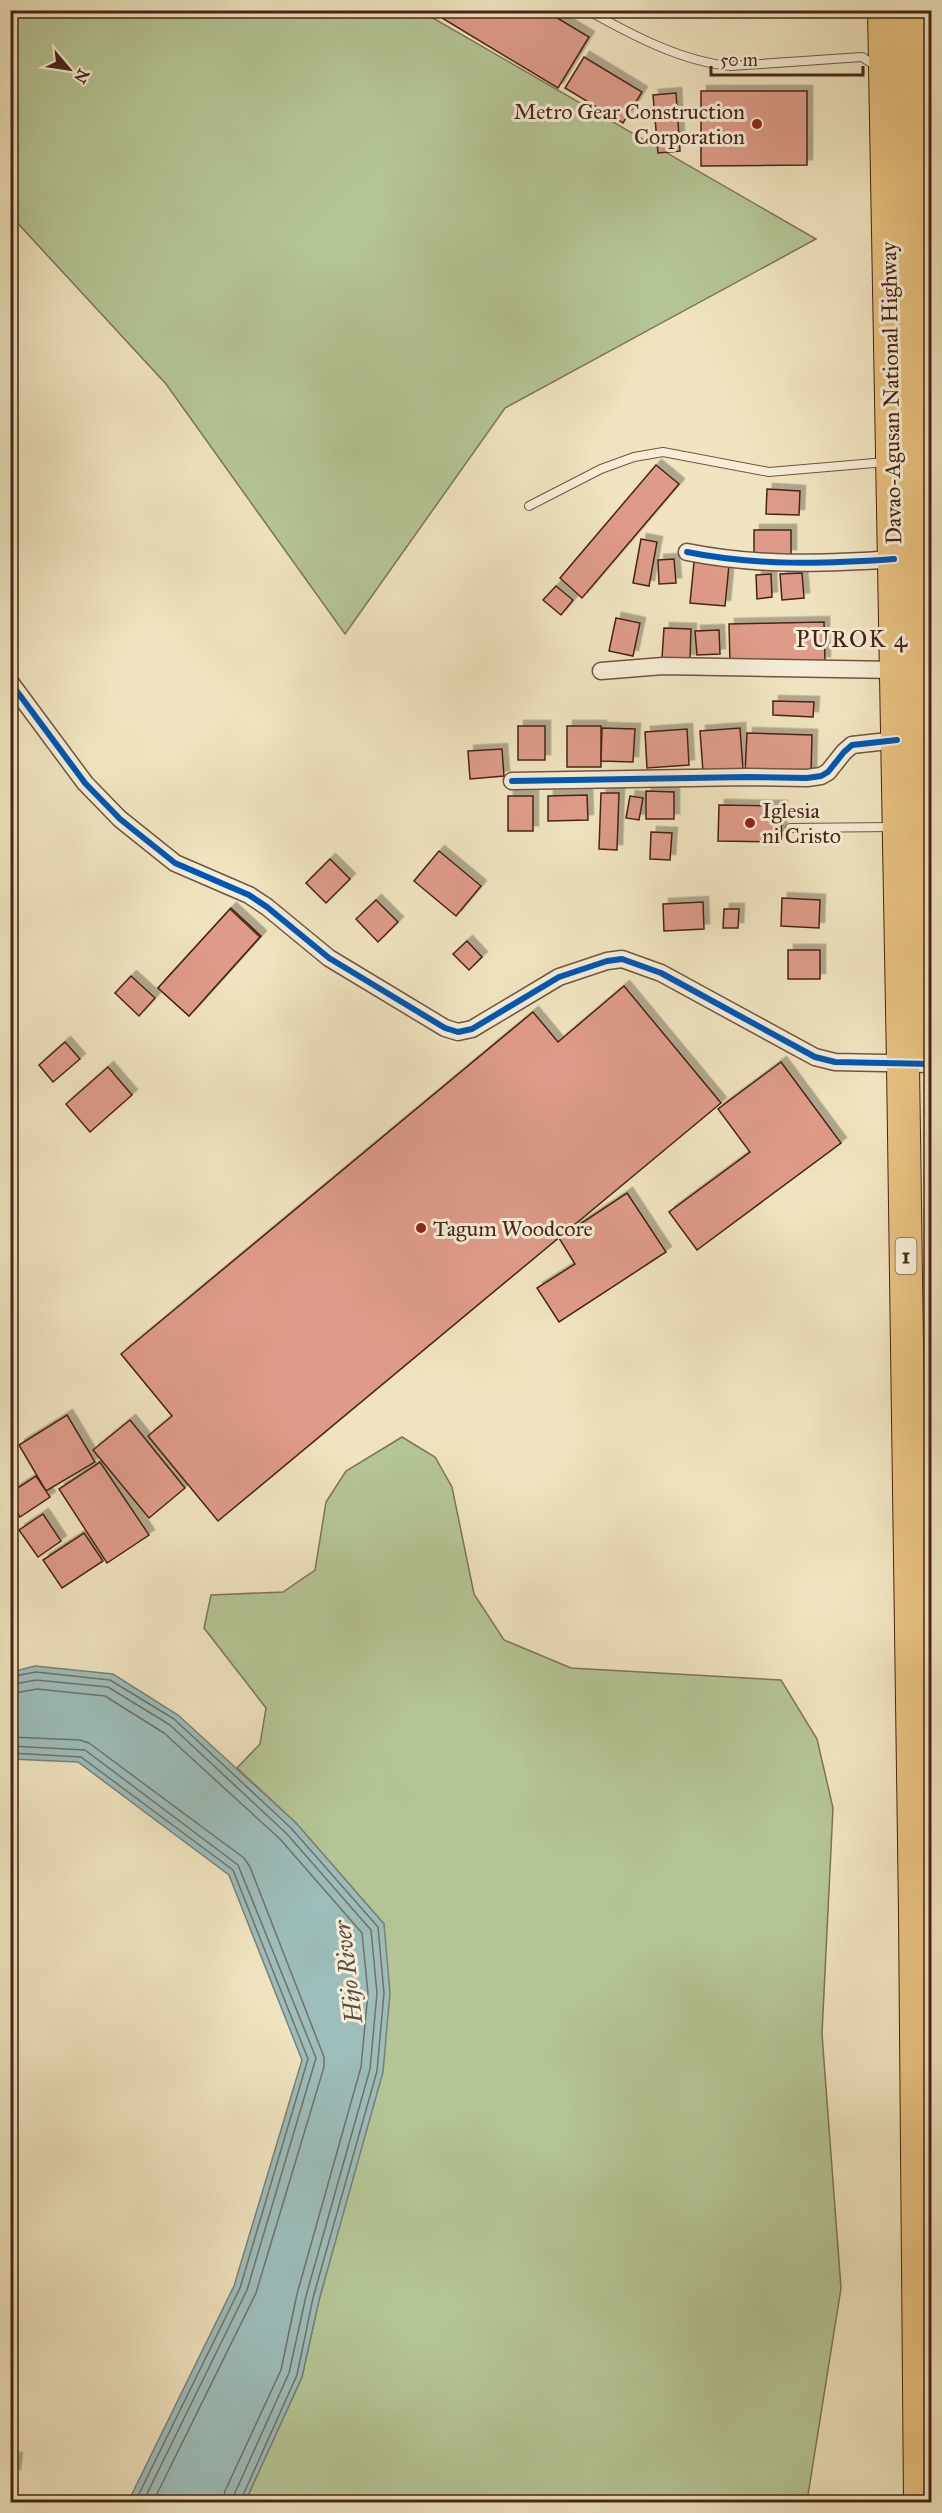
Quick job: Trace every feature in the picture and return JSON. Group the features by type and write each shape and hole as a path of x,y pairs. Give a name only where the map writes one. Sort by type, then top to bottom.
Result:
{"highway":[{"name":"Davao-Agusan National Highway","path":"884,10 910,69"},
{"name":"Davao-Agusan National Highway","path":"912,10 910,377 929,762 932,1052"},
{"name":"Davao-Agusan National Highway","path":"910,377 892,461 899,827 917,1064 915,1913 920,2502"}],"street":[{"path":"687,552 769,563 832,563 894,559"},
{"path":"601,671 663,666 896,670"},
{"path":"10,682 85,783 120,819 175,863 249,895 267,907 328,958 445,1028 458,1032 472,1029 559,977 607,961 622,959 661,973 815,1057 835,1062 917,1064"},
{"path":"512,781 807,778 821,776 828,772 844,752 852,746 897,741"}],"lane":[{"path":"587,10 617,27 712,65 731,66 862,57 910,69"},
{"path":"529,506 601,469 634,457 663,452 769,472 892,461"},
{"path":"790,828 899,827"}],"green space":[{"path":"419,10 816,239 505,408 345,634 166,384 11,216 11,11"},
{"path":"402,1437 435,1457 452,1487 474,1594 504,1640 571,1668 781,1680 817,1739 833,1808 822,2034 841,2288 808,2495 797,2502 245,2502 302,2377 319,2300 361,2146 384,1924 296,1823 237,1768 260,1744 266,1708 204,1628 211,1595 283,1592 315,1570 326,1502 346,1471"}],"water":[{"name":"Hijo River","path":"35,1666 113,1674 178,1715 296,1823 384,1924 390,1993 383,2072 319,2300 302,2377 245,2502 128,2502 234,2286 302,2060 229,1875 78,1762 11,1759 11,1672"}],"building":[{"path":"447,10 544,10 589,37 558,88 442,18"},
{"path":"584,57 642,92 623,123 565,88"},
{"path":"701,91 807,91 807,165 701,166"},
{"path":"676,93 680,151 658,153 653,95"},
{"path":"656,465 679,484 582,598 560,578"},
{"path":"767,489 800,491 799,515 766,514"},
{"path":"754,530 791,530 791,555 754,555"},
{"path":"641,539 657,542 649,586 633,583"},
{"path":"674,559 676,583 659,584 658,560"},
{"path":"694,562 729,565 725,606 690,603"},
{"path":"802,573 804,598 782,600 780,574"},
{"path":"771,574 772,597 757,599 756,575"},
{"path":"556,586 573,600 561,615 543,600"},
{"path":"616,618 640,623 633,656 609,651"},
{"path":"824,622 825,662 730,664 729,624"},
{"path":"664,628 691,629 690,660 662,658"},
{"path":"719,630 720,654 697,655 695,631"},
{"path":"773,701 814,702 813,717 773,715"},
{"path":"518,726 545,726 545,760 518,760"},
{"path":"567,726 601,726 601,767 567,767"},
{"path":"602,728 635,729 633,762 601,761"},
{"path":"740,728 743,769 703,772 700,731"},
{"path":"687,729 689,765 647,768 645,732"},
{"path":"747,733 812,735 811,775 745,774"},
{"path":"502,749 504,776 470,779 468,751"},
{"path":"646,791 674,792 674,819 646,819"},
{"path":"601,793 619,793 617,850 599,849"},
{"path":"587,795 588,820 548,821 548,796"},
{"path":"508,796 533,796 533,831 508,831"},
{"path":"630,796 643,798 639,820 626,818"},
{"name":"Iglesia ni Cristo","path":"719,805 782,806 781,842 718,841"},
{"path":"651,832 672,833 670,860 650,859"},
{"path":"439,851 481,886 456,916 414,881"},
{"path":"330,859 350,879 326,903 306,883"},
{"path":"782,898 820,900 819,928 781,926"},
{"path":"376,900 398,922 378,942 356,919"},
{"path":"703,902 704,929 664,931 663,904"},
{"path":"231,908 261,936 189,1016 158,988"},
{"path":"230,909 260,937 189,1016 158,988"},
{"path":"724,909 739,909 738,928 723,928"},
{"path":"467,941 482,957 469,970 453,954"},
{"path":"788,950 820,950 820,979 788,979"},
{"path":"131,976 155,998 139,1016 115,993"},
{"name":"Tagum Woodcore","path":"624,986 721,1103 218,1521 148,1436 172,1416 121,1354 533,1012 558,1042"},
{"path":"65,1042 80,1059 53,1082 39,1065"},
{"path":"781,1062 841,1143 697,1250 669,1212 750,1152 718,1109"},
{"path":"108,1067 132,1095 90,1132 66,1104"},
{"path":"627,1193 666,1252 559,1322 537,1288 575,1264 559,1238"},
{"path":"67,1415 95,1462 46,1491 19,1445"},
{"path":"130,1420 185,1488 149,1518 93,1450"},
{"path":"100,1462 149,1535 107,1563 59,1489"},
{"path":"36,1476 50,1497 20,1517 10,1502 10,1493"},
{"path":"43,1514 61,1541 38,1557 19,1530"},
{"path":"84,1533 103,1561 62,1588 43,1560"},
{"path":"10,2458 17,2458 15,2475 10,2475"}],"cycle path":[{"path":"687,552 739,560 790,563 894,559"},
{"path":"10,682 85,783 120,819 175,863 249,895 329,958 445,1028 458,1032 472,1029 559,977 607,961 622,959 661,973 815,1057 835,1062 932,1064"},
{"path":"512,781 807,778 821,776 828,772 852,745 897,740"}],"place":[{"name":"Metro Gear Construction Corporation","path":"757,124"},
{"name":"Iglesia ni Cristo","path":"750,823"},
{"name":"Tagum Woodcore","path":"421,1228"}],"district":[{"name":"PUROK 4","path":"852,639"}]}
